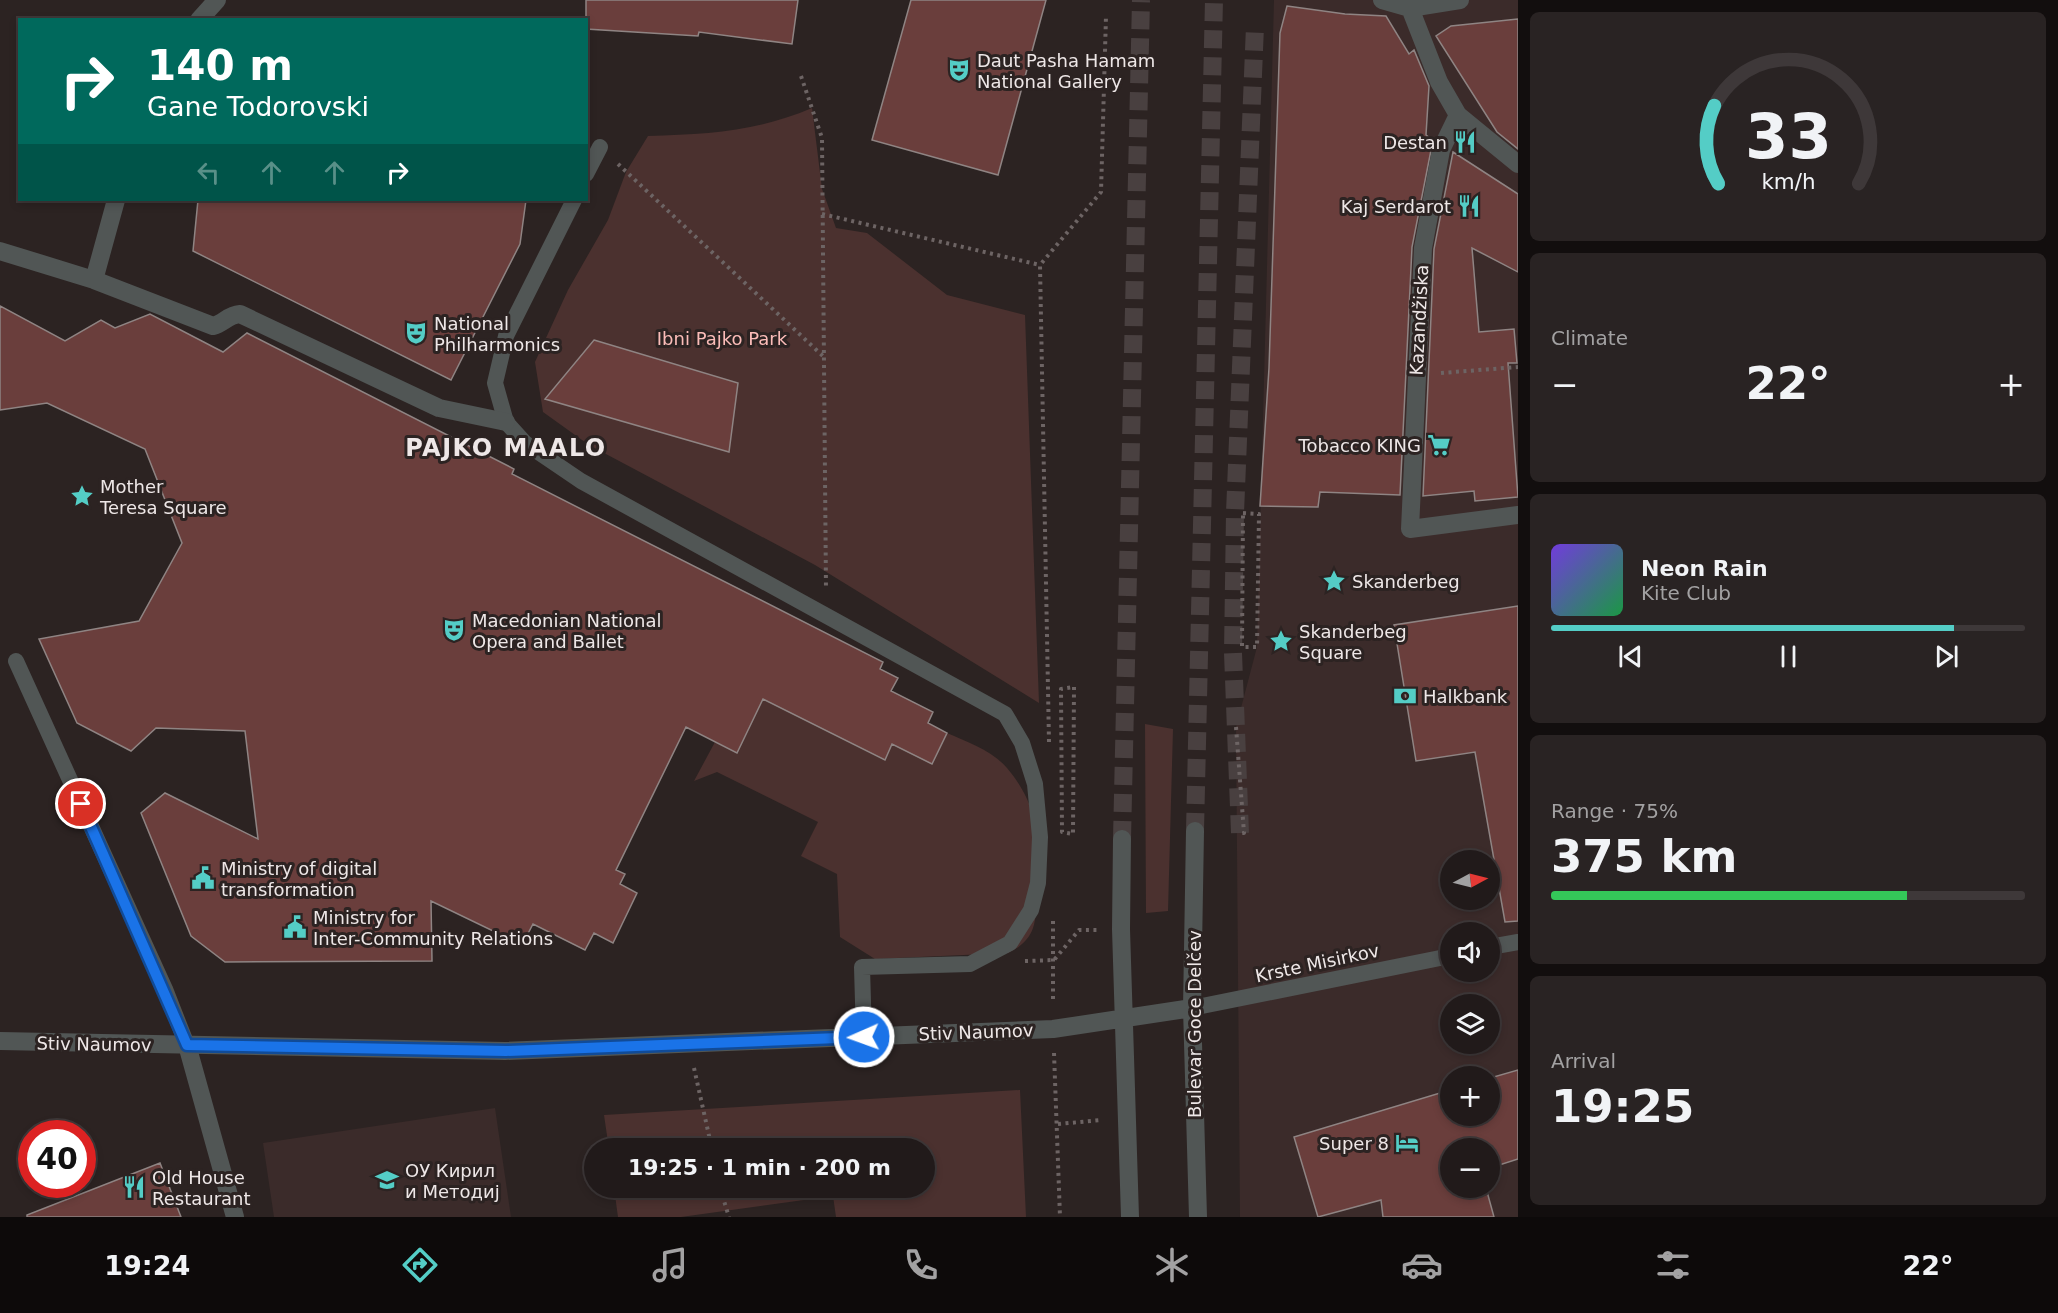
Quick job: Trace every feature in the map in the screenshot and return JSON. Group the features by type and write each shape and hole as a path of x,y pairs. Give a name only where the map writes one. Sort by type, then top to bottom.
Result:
{"street":[{"path":"201,18 217,0"},
{"path":"1382,0 1410,8 1460,0"},
{"path":"1410,8 1439,82 1458,115 1518,164"},
{"name":"Kazandžiska","path":"1458,115 1441,150 1423,248 1410,529 1518,515"},
{"path":"94,280 116,201"},
{"path":"0,251 94,280 213,326 220,324 230,315 240,314 439,408 506,422"},
{"name":"Bulevar Goce Delčev","path":"1195,831 1192,1008 1198,1217"},
{"path":"1122,839 1121,929 1130,1217"},
{"name":"Stiv Naumov","path":"0,1041 506,1051 1053,1029 1192,1008"},
{"path":"187,1045 235,1217"}],"lane":[{"path":"588,170 600,147"},
{"path":"574,201 506,336 495,384 506,422 525,444 580,481 1005,714 1022,743 1035,784 1039,826 1038,883 1031,910 1010,943 970,964 862,968 864,1037"},
{"path":"16,661 187,1045"},
{"path":"1500,946 1518,942"},
{"name":"Krste Misirkov","path":"1192,1008 1440,958"}],"path":[{"path":"1049,744 1040,265 1101,192 1106,16"},
{"path":"801,76 822,138 827,617"},
{"path":"600,147 825,359"},
{"path":"822,214 1040,265"},
{"path":"1416,374 1518,367"},
{"path":"1243,513 1259,514 1257,647 1242,647 1243,513"},
{"path":"1074,687 1073,722 1073,834 1062,832 1061,689 1074,687"},
{"path":"1236,727 1244,833 1240,833"},
{"path":"1053,912 1053,1029 1060,1217"},
{"path":"1054,960 1079,930 1121,929"},
{"path":"690,1044 710,1138"},
{"path":"1058,1124 1126,1118"},
{"path":"723,1198 729,1217"}],"shaded area":[{"path":"1274,0 1518,0 1518,1217 1240,1217 1236,727 1257,647"},
{"name":"ОУ Кирил и Методиј","path":"495,1108 511,1217 274,1217 263,1143"}],"green space":[{"name":"Ibni Pajko Park","path":"812,108 822,189 836,228 867,233 947,295 1025,315 1039,703 815,565 589,445 543,412 535,362 568,290 608,220 626,172 648,136 751,127"},
{"path":"763,699 884,760 892,744 932,764 947,733 979,747 1001,762 1024,793 1034,821 1037,906 1033,928 1026,940 1008,953 875,959 840,937 837,874 801,856 818,822 717,772 694,781 715,742 737,752"},
{"path":"1145,724 1173,729 1168,911 1146,913"},
{"path":"1020,1090 1026,1217 836,1217 833,1198 935,1198 935,1138 607,1138 604,1115"},
{"path":"615,1198 819,1198 681,1217 618,1217"}],"building":[{"path":"586,0 798,0 792,44 699,32 698,36 588,29 588,18 586,18"},
{"name":"Daut Pasha Hamam National Gallery","path":"911,0 1046,0 998,175 872,140"},
{"path":"1287,6 1345,14 1386,16 1409,54 1414,50 1429,86 1426,135 1433,140 1412,247 1400,495 1320,492 1318,507 1260,506 1269,368 1280,33"},
{"path":"1518,19 1518,149 1497,132 1436,36 1451,26"},
{"path":"1453,152 1518,194 1518,272 1472,248 1479,332 1514,329 1517,363 1508,363 1518,497 1475,501 1474,491 1423,496 1434,249"},
{"name":"National Philharmonics","path":"198,201 526,201 520,244 451,380 193,251"},
{"name":"Macedonian National Opera and Ballet","path":"0,306 65,341 101,320 115,328 150,314 223,352 247,333 514,469 512,474 883,662 880,669 898,678 891,691 933,712 928,723 947,733 932,764 892,744 885,760 763,699 737,753 686,727 616,870 625,874 620,884 637,893 613,943 594,933 585,950 533,924 522,945 431,901 432,961 225,962 191,936 141,813 165,793 258,839 245,731 156,728 131,751 77,723 39,639 139,621 182,543 145,449 47,403 0,410"},
{"path":"594,340 738,383 729,452 545,399"},
{"path":"1518,606 1518,921 1505,922 1500,894 1500,850 1492,850 1475,752 1416,761 1394,625"},
{"name":"Super 8","path":"1518,1070 1518,1159 1500,1165 1500,1138 1440,1138 1440,1198 1489,1198 1494,1217 1383,1217 1381,1200 1318,1217 1294,1137 1440,1093 1440,1126 1500,1126 1500,1075"},
{"name":"Old House Restaurant","path":"160,1163 181,1217 27,1217 27,1215 70,1198 96,1198 96,1188"}],"tunnel":[{"path":"1122,839 1141,0"},
{"path":"1195,831 1214,0"},
{"path":"1240,833 1233,653 1235,513 1255,26"}],"place":[{"name":"Daut Pasha Hamam National Gallery","path":"959,70"},
{"name":"Destan","path":"1465,142"},
{"name":"Kaj Serdarot","path":"1469,206"},
{"name":"National Philharmonics","path":"416,333"},
{"name":"Tobacco KING","path":"1439,445"},
{"name":"Mother Teresa Square","path":"82,496"},
{"name":"Skanderbeg","path":"1334,581"},
{"name":"Macedonian National Opera and Ballet","path":"454,630"},
{"name":"Skanderbeg Square","path":"1281,641"},
{"name":"Halkbank","path":"1405,696"},
{"name":"Ministry of digital transformation","path":"203,878"},
{"name":"Ministry for Inter-Community Relations","path":"295,927"},
{"name":"Super 8","path":"1407,1143"},
{"name":"ОУ Кирил и Методиј","path":"387,1180"},
{"name":"Old House Restaurant","path":"134,1187"}],"district":[{"name":"PAJKO MAALO","path":"506,448"}],"route":[{"path":"81,804 165,989 187,1045 506,1051 864,1037"}]}
